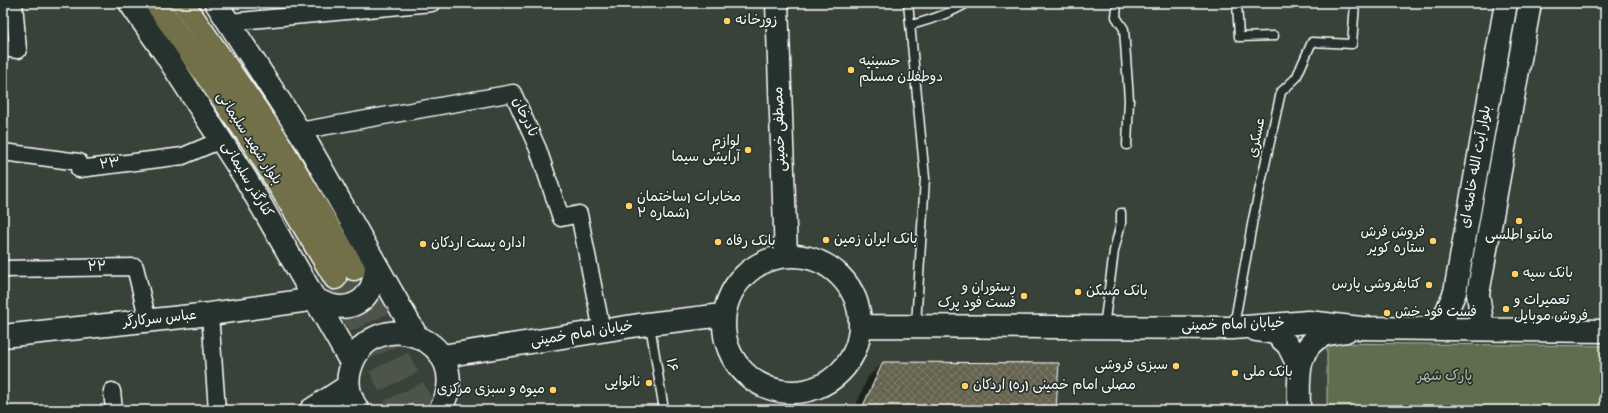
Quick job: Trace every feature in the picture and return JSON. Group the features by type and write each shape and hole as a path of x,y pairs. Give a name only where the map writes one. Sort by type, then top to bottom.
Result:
{"main road":[{"name":"کنارگذر سلیمانی","path":"130,3 164,52 246,179 352,364"},
{"name":"بلوار شهید سلیمانی","path":"156,3 256,147 335,278"},
{"name":"بلوار شهید سلیمانی","path":"183,3 274,135 354,269"},
{"path":"216,3 300,132 416,335"},
{"name":"مصطفی خمینی","path":"777,3 786,256"},
{"name":"بلوار آیت الله خامنه ای","path":"1439,329 1454,292 1506,3"},
{"name":"بلوار آیت الله خامنه ای","path":"1483,329 1478,294 1530,3"},
{"path":"786,256 809,258 830,267 836,272 847,283 858,303 861,326 857,346 848,364 834,378 794,402 777,392 758,384 742,372 730,355 723,335 723,315 730,293 744,274 763,262 786,256"},
{"path":"316,299 327,306 340,308 352,305 363,299 372,289 376,276 375,264"},
{"name":"عباس سرکارگر","path":"3,336 210,314 316,299"},
{"name":"خیابان امام خمینی","path":"442,356 650,324 723,315"},
{"name":"خیابان امام خمینی","path":"861,326 1240,328 1308,322 1361,328 1605,330"},
{"path":"1240,328 1275,333 1288,345 1299,367"},
{"path":"1299,410 1299,367 1309,345 1323,336 1361,328"},
{"path":"358,410 353,402 348,386 352,364 360,350 371,340 385,334 401,332 416,335 431,344 442,356 447,368 448,381 445,407"},
{"path":"311,410 348,386"}],"street":[{"path":"3,48 18,50 14,3"},
{"path":"229,22 432,3"},
{"name":"نادرخان","path":"300,132 513,93 538,149 561,218 579,214 602,332"},
{"name":"۲۳","path":"3,152 79,162 79,169 183,156 221,140"},
{"name":"۲۲","path":"3,269 135,267 148,321"},
{"path":"210,314 217,410"},
{"path":"112,391 114,410"}],"lane":[{"path":"908,3 926,178 916,327"},
{"path":"911,25 926,22 958,9 967,3"},
{"path":"1117,3 1116,17 1124,29 1129,100 1127,145"},
{"path":"1237,3 1239,37 1274,36"},
{"name":"عسکری","path":"1240,328 1253,219 1281,92 1296,78 1312,42 1352,44 1355,3"},
{"path":"1104,328 1114,251 1121,223 1121,213"},
{"name":"۱۶","path":"650,324 664,410"}],"green space":[{"name":"پارک شهر","path":"1327,343 1605,346 1605,410 1327,410"}],"building":[{"name":"مصلی امام خمینی (ره) اردکان","path":"883,362 1059,363 1056,410 861,410"}],"tunnel":[{"path":"354,269 425,410"},
{"path":"335,278 401,410"}],"place":[{"name":"زورخانه","path":"727,21"},
{"name":"حسینیه دوطفلان مسلم","path":"851,70"},
{"name":"لوازم آرایشی سیما","path":"748,150"},
{"name":"مخابرات (ساختمان شماره ۲)","path":"629,206"},
{"name":"مانتو اطلسی","path":"1519,221"},
{"name":"بانک ایران زمین","path":"826,240"},
{"name":"فروش فرش ستاره کویر","path":"1433,241"},
{"name":"بانک رفاه","path":"718,242"},
{"name":"اداره پست اردکان","path":"423,244"},
{"name":"بانک سپه","path":"1515,274"},
{"name":"کتابفروشی پارس","path":"1429,285"},
{"name":"بانک مسکن","path":"1078,292"},
{"name":"رستوران و فست فود پرک","path":"1024,296"},
{"name":"تعمیرات و فروش موبایل","path":"1506,309"},
{"name":"فست فود خش","path":"1387,313"},
{"name":"سبزی فروشی","path":"1176,366"},
{"name":"بانک ملی","path":"1235,373"},
{"name":"نانوایی","path":"649,383"},
{"name":"مصلی امام خمینی (ره) اردکان","path":"965,386"},
{"name":"میوه و سبزی مرکزی","path":"553,390"}]}
